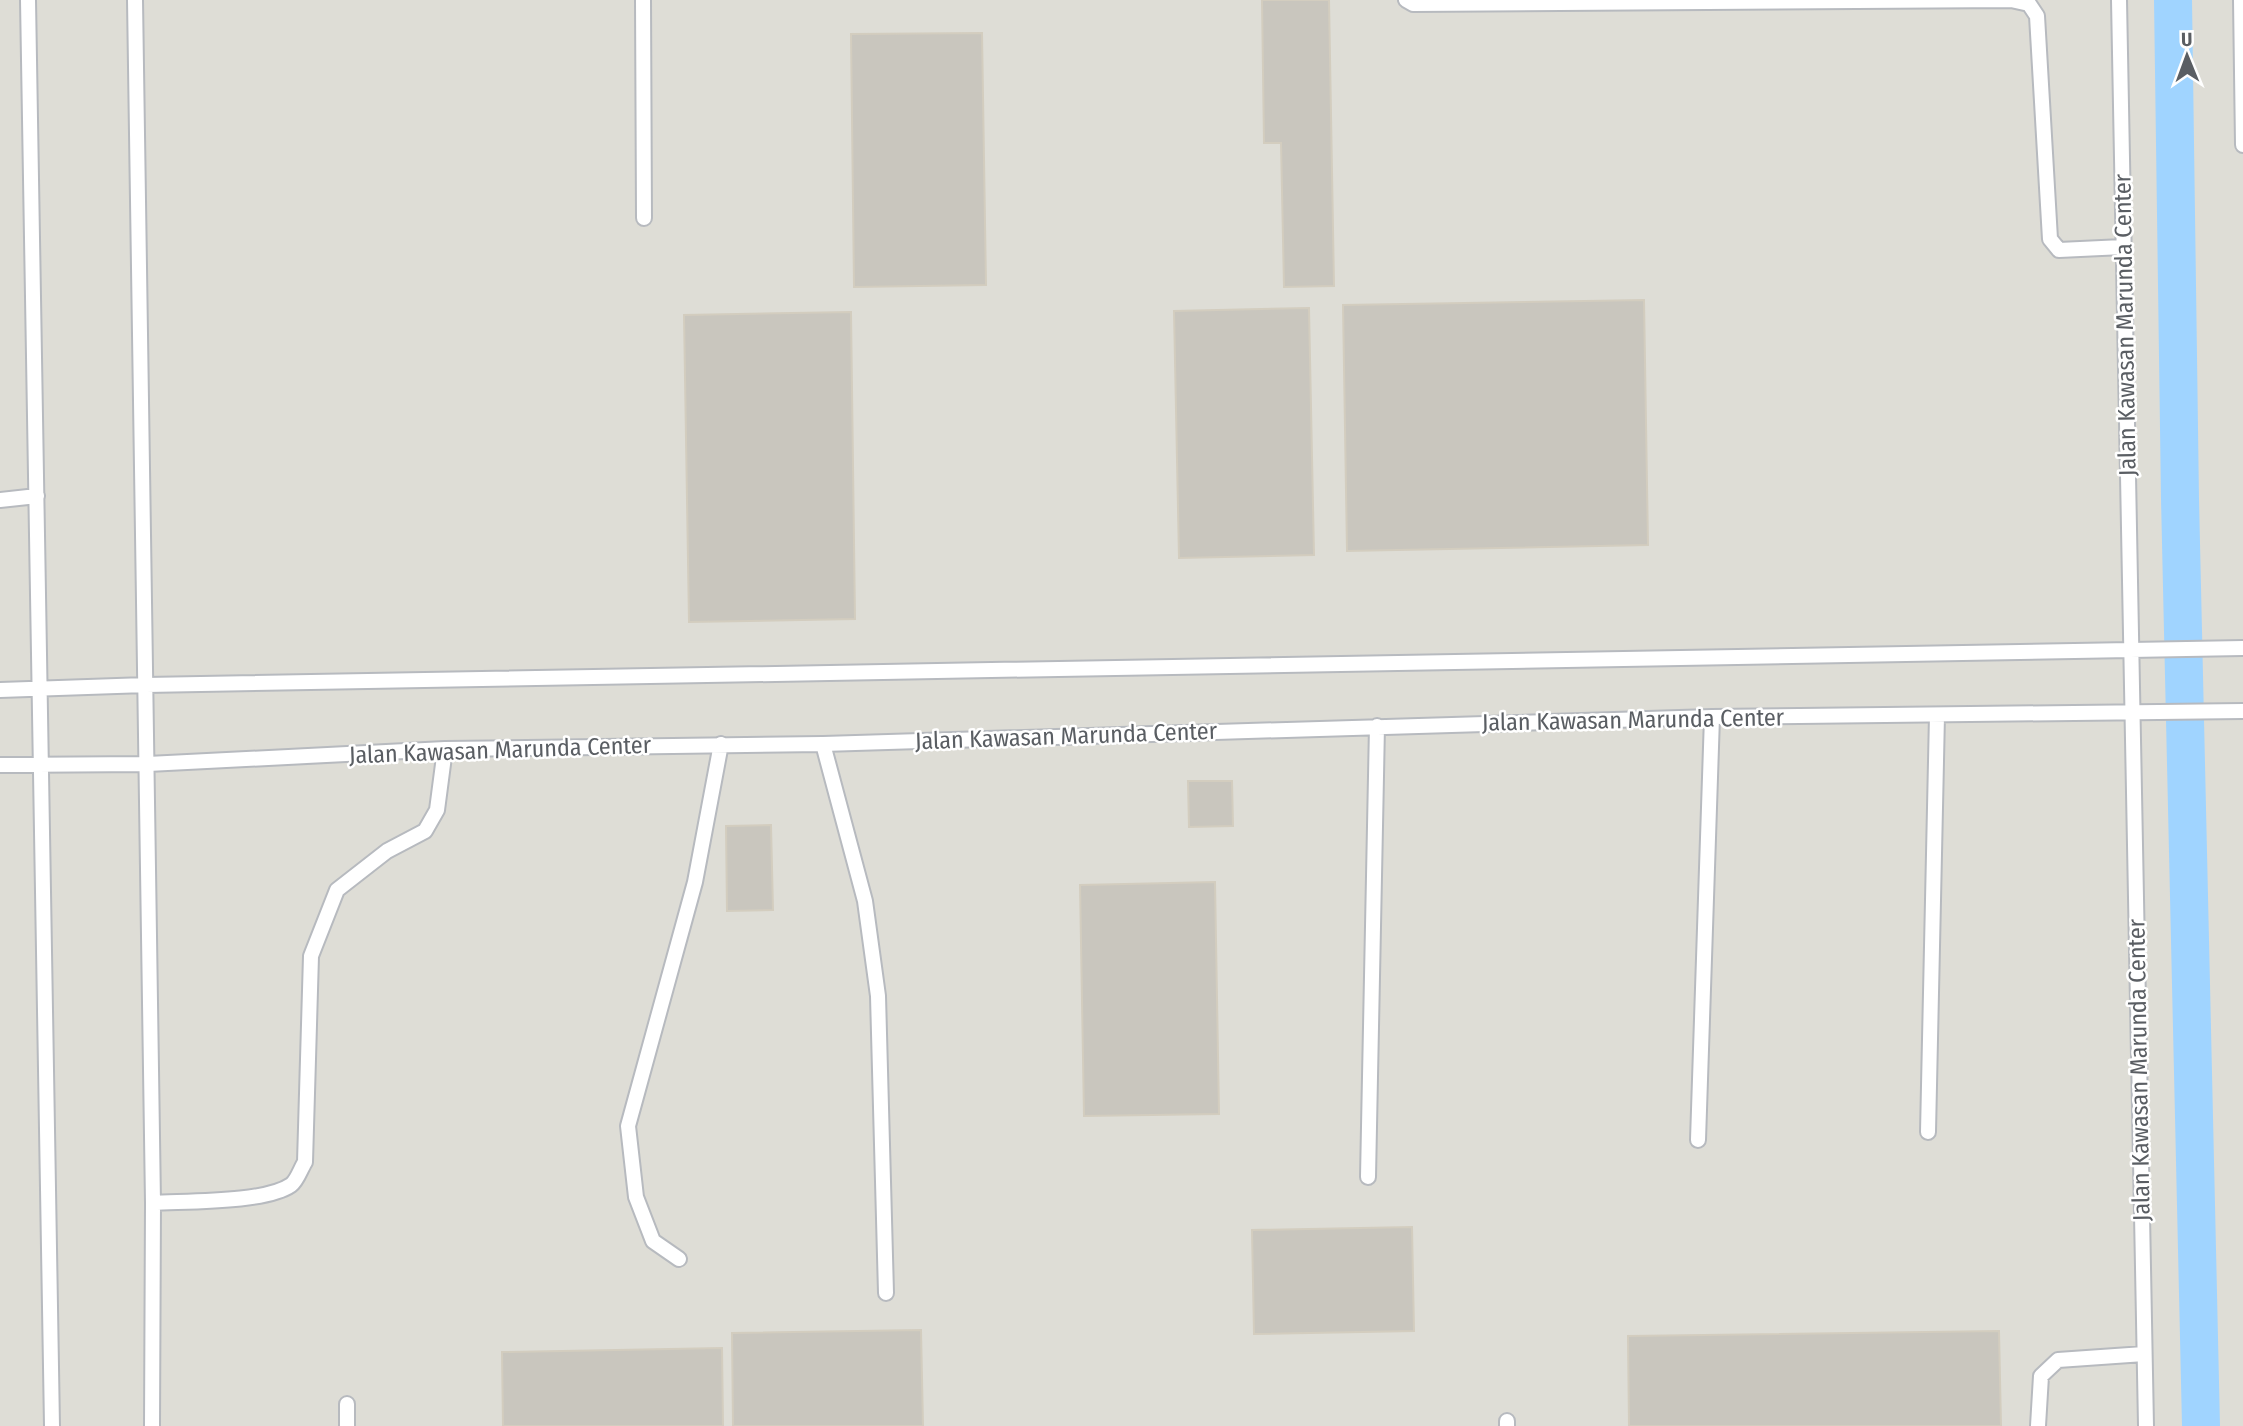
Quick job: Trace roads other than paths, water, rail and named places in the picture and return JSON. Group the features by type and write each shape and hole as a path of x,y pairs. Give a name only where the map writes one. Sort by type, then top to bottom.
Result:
{"lane":[{"path":"28,0 52,1426"},
{"path":"135,0 148,764 153,1203 152,1426"},
{"path":"643,0 644,218"},
{"path":"1406,0 1413,4 2011,0 2029,4 2037,16 2050,239 2059,250 2123,247"},
{"name":"Jalan Kawasan Marunda Center","path":"2119,0 2146,1426"},
{"path":"2241,0 2243,145"},
{"path":"0,500 37,496"},
{"path":"0,690 146,685 2237,648"},
{"name":"Jalan Kawasan Marunda Center","path":"0,765 148,764 445,749 823,744 1712,717 2241,711"},
{"path":"1928,1132 1937,716"},
{"path":"1698,1140 1712,717"},
{"path":"1368,1177 1377,726"},
{"path":"679,1259 653,1241 636,1197 628,1126 695,882 721,744"},
{"path":"823,744 865,901 878,996 886,1293"},
{"path":"153,1203 224,1200 271,1193 292,1185 304,1162 311,956 337,890 387,850 425,831 436,810 445,749"},
{"path":"2038,1426 2041,1376 2058,1360 2144,1354"},
{"path":"347,1404 347,1426"}],"waterway":[{"path":"2173,0 2180,499 2201,1426"}]}
